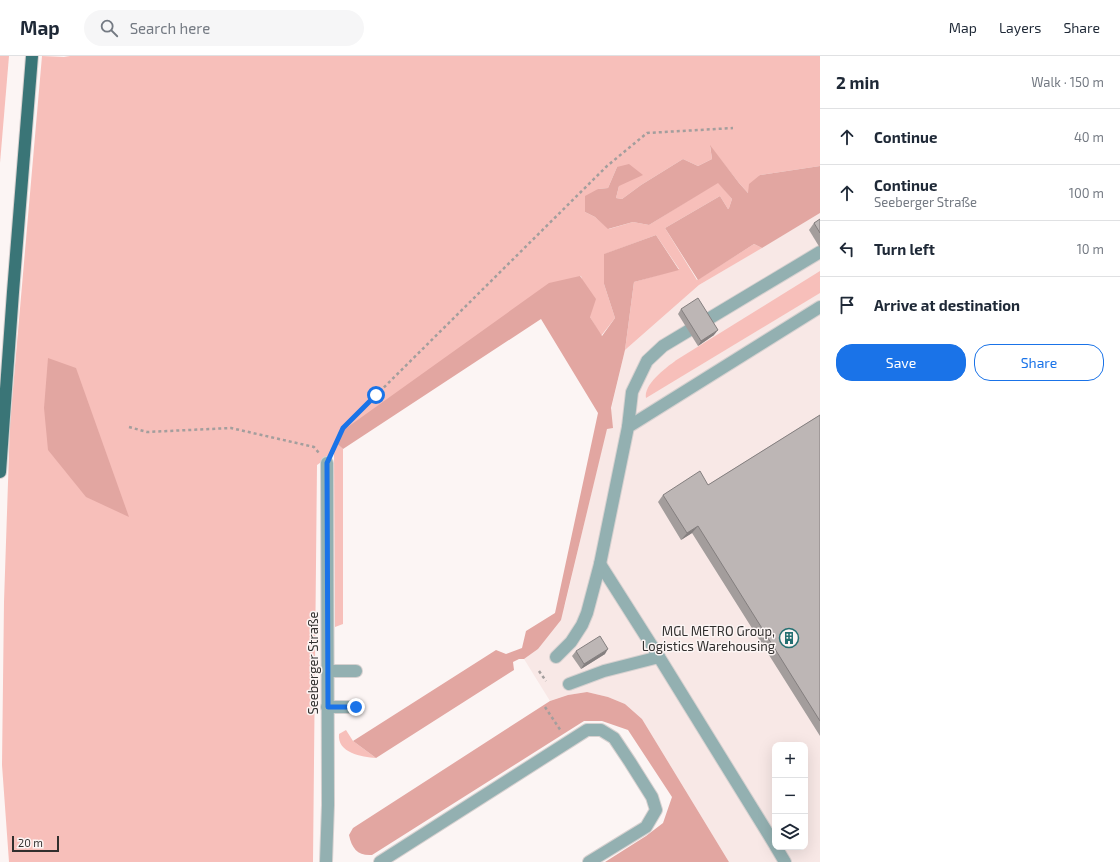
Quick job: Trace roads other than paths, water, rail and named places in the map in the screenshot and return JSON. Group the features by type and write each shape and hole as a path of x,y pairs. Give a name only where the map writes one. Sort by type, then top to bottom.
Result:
{"main road":[{"path":"0,472 13,284 32,56"}],"street":[{"path":"705,321 820,252"},
{"path":"628,428 820,307"},
{"path":"556,657 572,642 587,613 600,564 628,428 632,392 647,361 663,346 688,331"},
{"name":"Seeberger Straße","path":"326,862 328,805 327,463"},
{"path":"600,564 772,840"},
{"path":"569,684 604,671 659,657"},
{"path":"327,671 356,671"},
{"path":"328,707 356,707"},
{"path":"380,862 587,730 601,730 614,738 652,797 656,810 646,827 589,862"},
{"path":"778,850 785,862"}],"place":[{"name":"MGL METRO Group, Logistics Warehousing","path":"789,638"}]}
